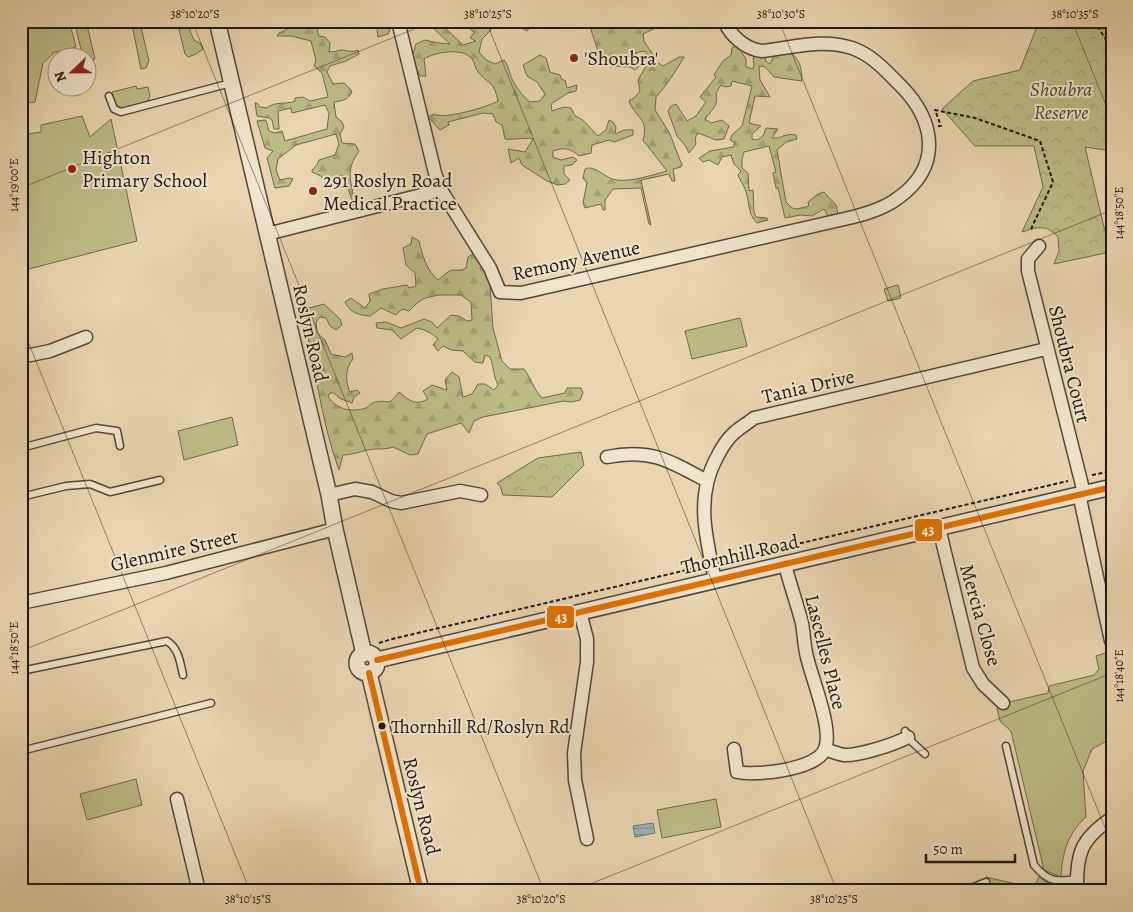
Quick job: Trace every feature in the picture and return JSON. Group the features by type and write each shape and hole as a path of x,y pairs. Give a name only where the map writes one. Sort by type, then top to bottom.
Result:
{"street":[{"name":"Roslyn Road","path":"217,21 329,495 335,529 370,662 421,891"},
{"path":"267,234 441,190 435,173 398,21"},
{"path":"724,21 733,36 752,49 762,50 820,43 853,48 867,55 907,92 922,112 928,129"},
{"name":"Remony Avenue","path":"441,190 490,268 500,292 521,294 853,217 887,206 911,187 921,173 927,158 929,144 928,129"},
{"name":"Shoubra Court","path":"1039,246 1028,259 1028,271 1046,349 1080,478 1081,494 1111,641"},
{"path":"21,357 50,351 86,337"},
{"name":"Tania Drive","path":"715,580 705,532 703,502 707,481 710,470 723,445 735,432 754,418 1046,349"},
{"path":"607,457 621,454 655,456 668,460 707,481"},
{"name":"Thornhill Road","path":"370,662 1112,487"},
{"path":"329,495 355,489 372,492 390,501 401,503 460,492 481,495"},
{"name":"Mercia Close","path":"939,528 971,663 983,684 1003,703"},
{"name":"Glenmire Street","path":"21,602 166,573 335,529"},
{"name":"Lascelles Place","path":"785,565 800,617 807,656 823,712 826,739 825,749"},
{"path":"580,612 587,639 587,662 574,753 575,780 587,839"},
{"path":"734,749 738,776 762,774 788,769 818,758 825,749 838,754 853,754 895,743 907,734"},
{"path":"177,799 199,891"},
{"path":"1077,885 1078,859 1081,850 1094,831 1112,818"}],"lane":[{"path":"109,96 114,109 121,112 231,84"},
{"path":"21,448 96,428 117,431 120,446"},
{"path":"21,497 66,486 90,484 110,492 160,480"},
{"path":"21,671 167,641 174,645 178,652 182,675"},
{"path":"21,751 211,703"},
{"path":"907,734 925,754"},
{"path":"1006,746 1034,865 1048,878 1077,885"},
{"path":"964,891 986,882"}],"path":[{"path":"1094,21 1112,49"},
{"path":"928,129 941,126 935,110 975,118 1040,141 1053,182 1031,229"},
{"path":"379,643 1112,471"}],"green space":[{"path":"21,21 29,28 56,21 69,21 76,47 48,48 48,58 43,63 35,102 21,104"},
{"path":"74,21 86,21 92,48 81,48"},
{"path":"177,21 191,21 190,31 194,40 201,44 203,49 188,57 185,54"},
{"path":"304,21 333,21 317,29 319,36 325,37 330,43 329,52 358,50 359,54 330,66 327,72 333,84 344,83 352,91 348,98 334,102 336,117 342,122 344,127 340,134 342,143 355,144 359,151 352,163 350,174 354,199 352,200 344,176 337,176 325,181 321,176 312,172 319,160 335,155 339,144 336,134 296,145 278,159 276,170 280,180 293,179 289,186 275,188 267,158 273,151 265,148 257,121 266,120 269,131 275,133 282,131 285,141 327,129 329,113 325,105 292,113 291,108 278,111 279,129 274,129 272,120 269,118 257,116 255,103 260,107 267,108 295,101 295,98 303,97 310,101 328,97 322,73 314,66 316,60 311,41 291,36 277,36 279,33"},
{"path":"376,21 391,21 388,34 378,37"},
{"path":"433,21 438,21 463,45 476,41 470,38 474,33 462,21 536,21 527,31 510,22 495,22 491,30 482,39 479,52 486,60 495,64 504,60 512,79 522,95 530,102 540,101 545,94 537,82 527,76 523,65 540,55 546,58 550,72 560,75 562,80 565,80 567,88 577,85 576,91 568,93 551,104 552,111 564,107 571,108 575,116 585,122 598,136 606,130 609,120 616,127 615,134 624,130 633,130 633,135 614,142 609,140 592,145 591,153 579,156 567,149 553,151 553,157 561,160 573,157 577,160 572,165 564,166 564,174 570,180 565,184 558,185 547,181 522,165 519,158 511,163 508,149 525,152 533,139 505,139 502,125 496,122 493,114 483,113 448,122 449,125 440,130 428,117 434,114 446,115 466,112 498,101 491,84 478,71 472,59 462,53 449,52 429,56 424,59 426,76 420,76 412,58 416,44 425,40 450,44 430,25"},
{"path":"588,21 638,21 640,27 653,21 664,21 664,24 643,34 644,41 654,56 649,57 645,51 635,53 640,57 642,64 635,70 630,67 616,66 598,51"},
{"name":"Shoubra Reserve","path":"1039,21 1104,21 1112,35 1112,151 1085,147 1110,252 1054,264 1059,251 1058,237 1054,233 1046,228 1022,232 1043,187 1034,146 975,146 942,109 973,81 1020,70"},
{"path":"140,23 149,61 146,68 141,69 132,25"},
{"path":"736,45 743,48 742,53 746,59 746,67 753,69 753,58 758,55 764,56 770,64 774,56 787,53 795,56 801,68 802,81 774,77 765,67 759,66 760,80 770,97 755,96 749,123 761,126 752,134 752,139 757,140 763,136 766,128 778,129 772,138 796,135 797,139 786,142 777,150 786,202 792,208 797,209 809,206 808,202 824,192 836,205 838,214 828,216 824,209 812,216 800,215 785,218 778,188 776,188 773,173 776,172 769,146 744,152 742,159 742,168 748,173 749,191 753,190 756,217 767,218 768,220 757,223 752,216 747,194 738,175 741,171 734,164 731,155 722,157 718,165 709,160 703,162 699,158 710,151 733,147 735,143 730,140 732,135 742,126 752,86 732,81 731,86 725,87 721,85 716,93 716,104 705,119 711,123 722,120 729,126 724,139 716,140 698,133 695,138 696,144 689,153 677,136 668,111 671,106 676,104 687,121 696,116 706,102 700,97 716,77 714,75 723,61 731,55 732,48"},
{"path":"679,57 684,57 656,97 655,110 669,132 682,165 673,169 675,181 672,181 669,174 641,180 651,225 649,224 641,188 613,189 605,200 605,210 603,210 601,204 585,208 583,203 587,183 583,178 585,169 593,168 617,180 642,178 667,171 643,140 643,123 629,101 640,91 638,80 650,59 663,66"},
{"path":"136,86 137,89 148,87 150,96 146,104 121,110 115,105 112,92"},
{"path":"82,116 90,137 111,119 137,241 21,271 21,135 41,132 41,125"},
{"path":"412,237 419,241 423,257 438,280 453,270 466,268 468,257 476,252 482,263 480,269 487,274 490,286 493,328 502,361 510,369 524,369 542,398 565,393 567,388 581,388 583,393 580,400 564,401 483,417 474,421 469,433 461,423 427,434 418,454 410,455 393,447 343,455 339,470 322,410 302,310 324,304 340,319 342,325 336,330 330,326 326,318 320,317 316,322 317,333 325,340 331,354 345,357 352,353 353,359 347,371 347,383 350,392 357,390 360,393 354,397 352,403 339,398 334,393 330,393 328,397 345,409 355,410 366,408 375,402 388,402 399,392 413,402 423,401 428,399 423,391 432,385 447,390 445,380 452,372 459,377 463,397 472,394 478,384 485,384 494,390 498,385 490,357 485,355 483,363 475,362 463,351 451,350 443,346 438,351 433,345 438,339 431,333 417,328 401,339 392,330 377,328 376,323 386,322 401,328 424,319 432,322 437,328 451,315 459,316 467,321 472,320 471,302 461,295 439,295 425,298 409,311 402,309 396,315 381,308 370,316 362,315 355,313 347,306 345,302 351,298 365,308 370,301 369,294 383,289 407,285 409,288 416,286 415,273 406,265 403,248 411,244"},
{"path":"898,285 901,298 888,301 884,289"},
{"path":"740,318 747,346 692,359 685,331"},
{"path":"232,417 238,445 184,460 178,431"},
{"path":"581,452 584,465 552,497 503,495 497,483 538,458"},
{"path":"1112,651 1112,738 1092,749 1083,771 1086,817 1070,837 1067,844 1061,877 1044,870 1011,731 1000,721 997,708 1009,702 1048,693 1049,686 1094,675 1099,669 1096,656"},
{"path":"136,779 142,805 87,820 80,794"},
{"path":"716,799 721,827 662,838 657,810"},
{"path":"986,877 1033,888 1039,877 1046,882 1061,886 1061,891 1002,891 989,888"}],"water":[{"path":"653,823 655,833 635,837 633,826"}],"transit line":[{"name":"43","path":"377,660 1112,487"},
{"name":"43","path":"369,673 421,891"}],"place":[{"name":"'Shoubra'","path":"574,58"},
{"name":"Highton Primary School","path":"72,169"},
{"name":"291 Roslyn Road Medical Practice","path":"313,191"},
{"name":"Thornhill Rd/Roslyn Rd","path":"382,726"}]}
